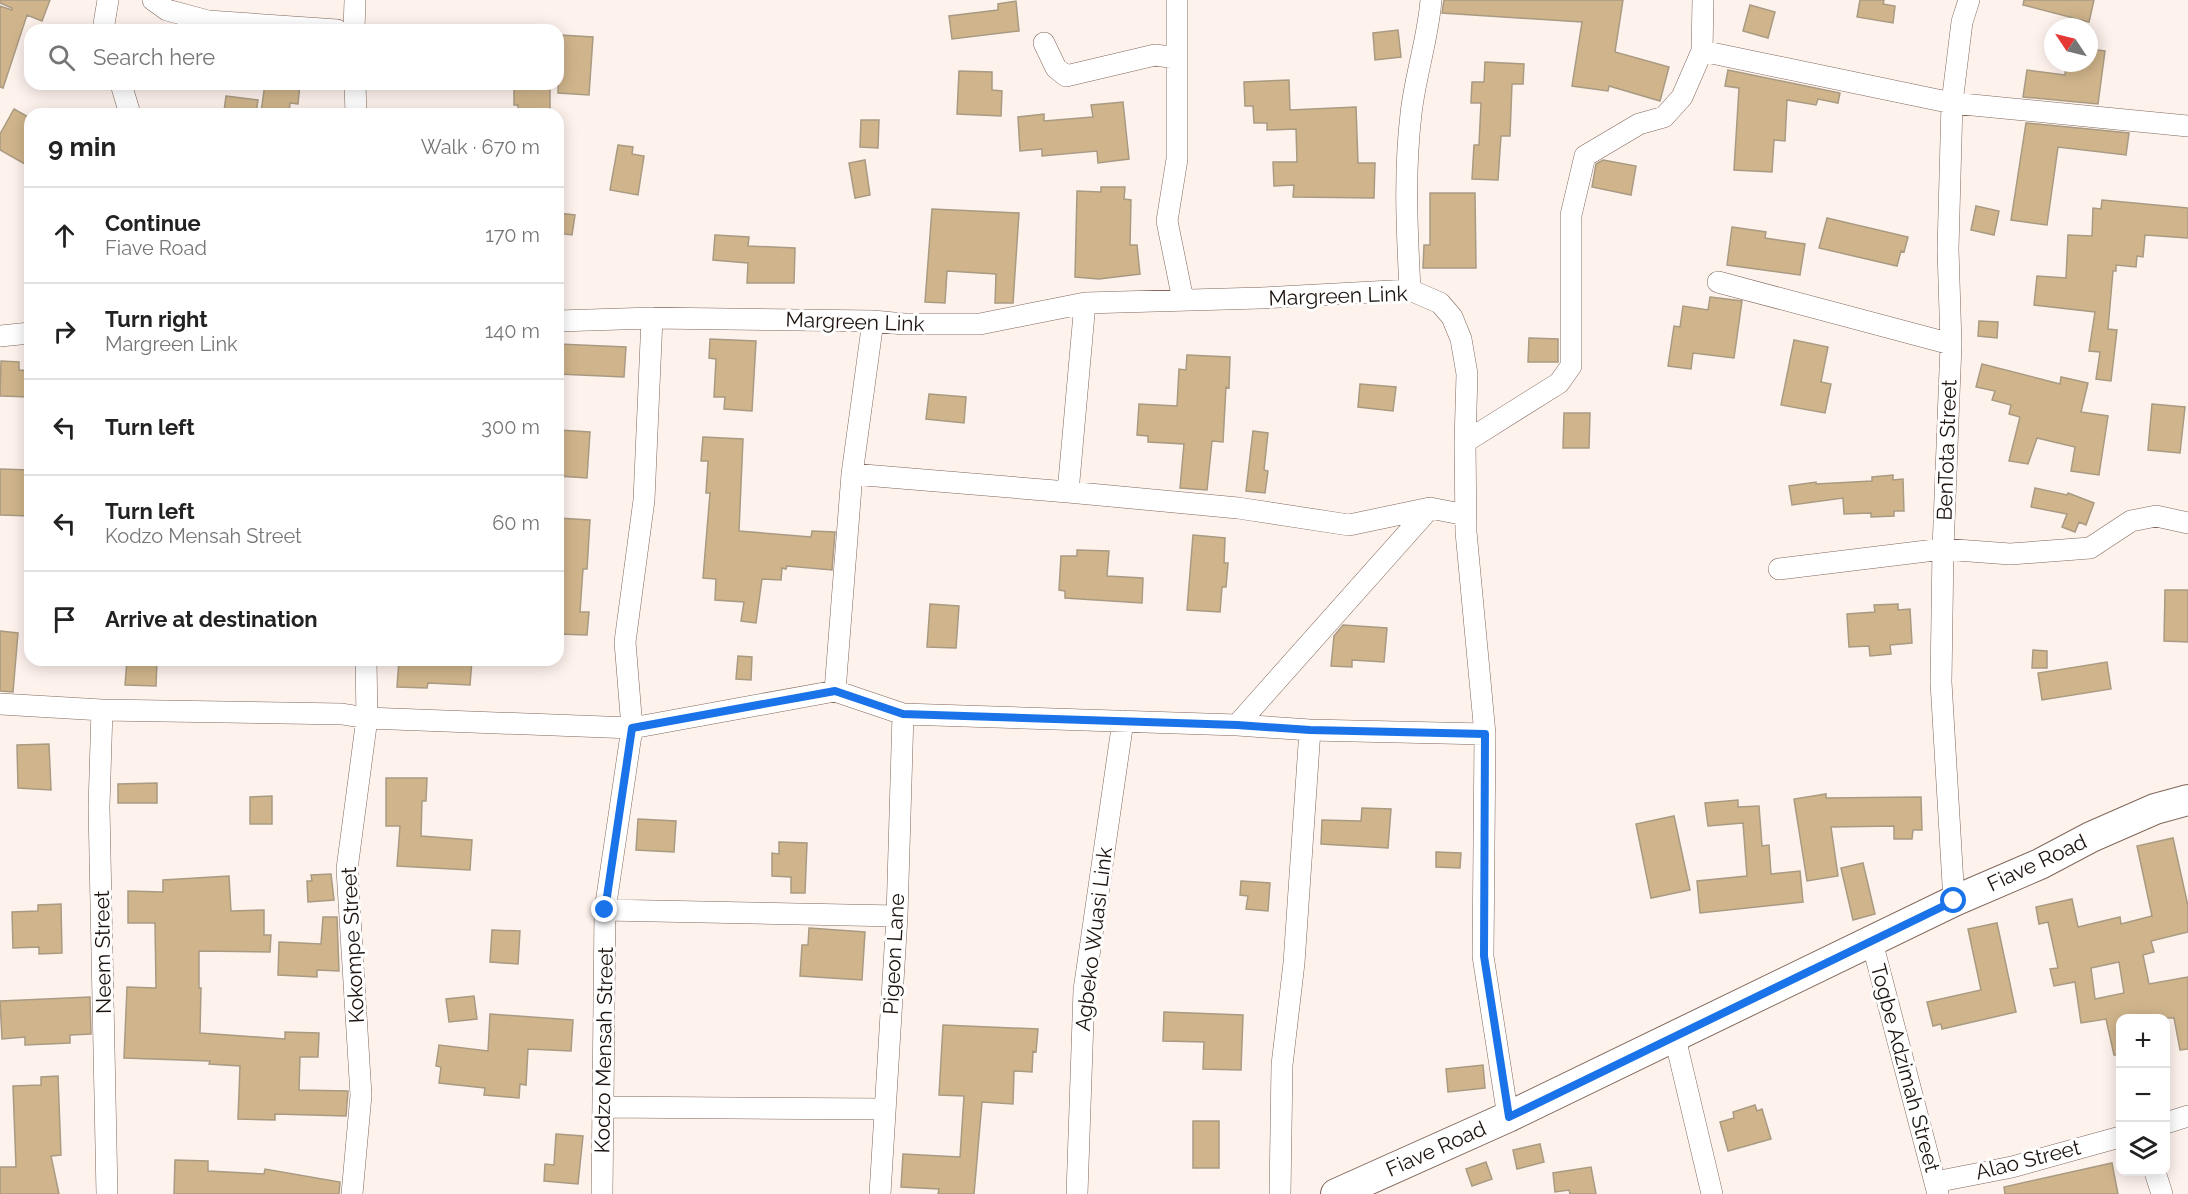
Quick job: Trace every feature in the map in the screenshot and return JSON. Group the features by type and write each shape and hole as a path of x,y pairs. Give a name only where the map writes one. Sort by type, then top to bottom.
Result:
{"street":[{"path":"104,24 108,0"},
{"path":"153,0 167,10 208,21 251,24"},
{"path":"354,24 356,0"},
{"path":"1177,0 1177,159 1167,221 1183,300"},
{"path":"1410,290 1406,200 1411,112 1430,20 1431,0"},
{"path":"1465,442 1559,382 1571,366 1571,215 1585,156 1639,124 1664,117 1682,97 1702,51 1703,0"},
{"name":"BenTota Street","path":"1954,901 1941,682 1943,549 1951,344 1948,249 1952,103 1962,22 1969,0"},
{"path":"1044,43 1056,68 1066,76 1155,55 1177,58"},
{"path":"1702,51 1952,103 2188,126"},
{"path":"123,90 128,108"},
{"path":"355,90 356,108"},
{"path":"1718,282 1951,344"},
{"name":"Margreen Link","path":"564,321 652,318 980,324 1085,303 1410,290 1440,303 1452,317 1461,339 1467,374 1466,515 1485,734 1484,956 1509,1117"},
{"path":"1068,492 1085,303"},
{"name":"Kodzo Mensah Street","path":"602,1194 605,910 632,728 625,642 644,500 652,318"},
{"path":"835,691 852,474 873,321"},
{"path":"0,336 24,334"},
{"path":"852,474 1238,508 1349,525 1430,508 1466,515"},
{"path":"1237,725 1430,508"},
{"path":"1779,569 1943,549 2010,554 2090,548 2131,521 2156,516 2188,523"},
{"name":"Kokompe Street","path":"352,1194 361,1095 347,869 367,718 366,666"},
{"path":"0,704 102,710 342,714 367,718 632,728 835,691 903,714 1237,725 1310,730 1485,734"},
{"name":"Neem Street","path":"102,710 99,807 108,1194"},
{"name":"Pigeon Lane","path":"880,1194 897,916 903,714"},
{"name":"Agbeko Wuasi Link","path":"1077,1194 1084,990 1123,721"},
{"path":"1280,1194 1282,1065 1294,963 1310,730"},
{"name":"Fiave Road","path":"1336,1194 1509,1117 1954,901 2040,864 2091,837 2155,809 2188,800"},
{"path":"605,910 897,916"},
{"name":"Togbe Adzimah Street","path":"1872,942 1936,1188"},
{"path":"1675,1038 1712,1194"},
{"path":"603,1107 884,1109"},
{"path":"2169,1122 2188,1116"},
{"name":"Alao Street","path":"1936,1188 2116,1138"},
{"path":"2156,1176 2162,1194"}],"building":[{"path":"0,0 50,0 42,21 27,15 3,88 0,87 0,6 12,10 12,8 0,3"},
{"path":"1444,0 1623,0 1615,52 1669,67 1660,101 1609,86 1608,91 1572,86 1582,22 1442,13"},
{"path":"1860,0 1884,0 1883,4 1895,6 1893,23 1857,17"},
{"path":"2024,0 2094,0 2090,18 2073,18 2023,5"},
{"path":"1016,1 1019,31 952,39 949,16 998,10 998,4"},
{"path":"1750,5 1775,12 1768,38 1743,31"},
{"path":"1398,30 1401,57 1375,60 1373,33"},
{"path":"564,35 593,37 589,95 558,93 558,90 564,90"},
{"path":"2098,50 2105,51 2098,104 2023,97 2027,70 2065,75 2065,72 2098,72"},
{"path":"1485,62 1524,64 1523,84 1512,84 1510,136 1501,136 1498,180 1472,179 1474,145 1479,145 1481,103 1471,103 1472,82 1484,82"},
{"path":"1728,70 1840,93 1838,103 1818,99 1816,105 1787,100 1785,141 1774,140 1772,172 1734,170 1739,88 1725,86"},
{"path":"959,71 992,72 992,90 1002,91 1001,116 957,114"},
{"path":"1289,80 1290,110 1356,107 1358,163 1375,163 1374,198 1293,197 1294,185 1274,186 1273,162 1297,162 1296,129 1267,130 1267,123 1254,123 1253,106 1245,106 1244,82"},
{"path":"264,90 299,90 298,104 290,103 290,108 262,108"},
{"path":"514,90 550,90 550,108 518,108 518,105 514,105"},
{"path":"226,96 258,100 257,108 224,108"},
{"path":"1123,102 1129,159 1098,163 1097,151 1042,156 1042,149 1020,151 1018,117 1044,114 1044,121 1093,117 1091,105"},
{"path":"14,109 24,115 24,164 0,150 0,134"},
{"path":"861,120 879,120 878,148 860,147"},
{"path":"2026,123 2129,133 2126,155 2058,147 2047,225 2011,220"},
{"path":"618,145 633,147 632,154 644,156 638,195 610,190"},
{"path":"865,160 870,195 855,198 849,163"},
{"path":"1603,160 1636,166 1631,195 1592,187 1596,164"},
{"path":"1101,187 1125,187 1124,199 1131,200 1130,245 1137,245 1140,274 1099,279 1075,277 1077,191 1101,192"},
{"path":"1430,193 1475,193 1476,268 1423,268 1424,245 1430,245"},
{"path":"2102,200 2188,208 2188,238 2145,235 2143,257 2137,256 2136,267 2116,265 2116,271 2113,271 2108,329 2117,330 2111,381 2096,379 2100,352 2089,351 2095,312 2034,305 2037,276 2066,278 2068,235 2092,236 2093,208 2101,209"},
{"path":"1976,206 1999,211 1994,235 1971,230"},
{"path":"932,209 1019,213 1013,303 995,303 996,274 947,271 945,303 925,302"},
{"path":"564,214 575,215 572,235 564,234"},
{"path":"1827,218 1908,237 1897,266 1819,248"},
{"path":"1732,227 1766,232 1765,238 1805,244 1800,275 1727,265"},
{"path":"715,235 749,237 748,246 795,248 794,283 747,283 748,263 713,260"},
{"path":"1710,297 1742,301 1734,358 1693,353 1691,369 1668,366 1674,326 1680,327 1683,306 1708,310"},
{"path":"1979,321 1998,322 1997,338 1978,336"},
{"path":"1529,338 1558,339 1558,362 1528,362"},
{"path":"710,339 756,341 752,411 724,409 725,397 714,397 716,359 709,358"},
{"path":"1794,340 1828,347 1821,382 1831,384 1825,413 1781,405"},
{"path":"564,344 626,347 624,377 564,374"},
{"path":"1187,355 1230,357 1223,442 1212,441 1207,490 1180,488 1184,444 1148,442 1148,436 1137,435 1139,404 1177,406 1179,369 1186,370"},
{"path":"1,361 19,362 19,370 24,370 24,397 0,396"},
{"path":"1982,364 2060,384 2061,377 2088,383 2081,412 2108,416 2099,475 2071,471 2075,447 2037,438 2028,464 2009,461 2020,417 2009,414 2011,405 1992,400 1995,391 1976,387"},
{"path":"1360,384 1396,387 1393,411 1358,407"},
{"path":"929,394 966,397 964,423 926,419"},
{"path":"2152,404 2185,407 2180,453 2148,450"},
{"path":"1564,413 1590,413 1589,448 1563,448"},
{"path":"564,430 590,432 587,478 564,476"},
{"path":"1253,431 1268,433 1264,470 1268,471 1265,493 1246,491"},
{"path":"703,437 743,439 739,531 811,537 812,531 835,532 832,570 787,566 786,569 782,568 781,580 762,579 756,623 741,621 744,602 715,600 716,579 703,578 710,493 706,493 708,461 701,461"},
{"path":"0,469 24,470 24,516 0,515"},
{"path":"1893,475 1893,480 1903,479 1904,511 1894,511 1894,516 1871,517 1871,513 1844,514 1843,498 1792,505 1789,486 1816,482 1816,484 1872,481 1872,477"},
{"path":"2035,488 2067,495 2068,493 2094,503 2086,525 2079,522 2075,532 2062,527 2067,514 2031,507"},
{"path":"564,518 590,520 587,569 583,569 580,612 589,612 587,635 564,634"},
{"path":"1193,535 1225,538 1224,563 1228,563 1226,587 1222,587 1220,612 1187,610"},
{"path":"1077,550 1109,551 1107,576 1143,578 1142,603 1065,598 1065,591 1059,590 1061,556 1077,556"},
{"path":"2165,590 2188,590 2188,642 2164,641"},
{"path":"930,604 959,606 956,648 927,647"},
{"path":"1898,604 1898,610 1910,609 1912,643 1890,645 1891,654 1870,656 1869,646 1849,647 1847,614 1875,612 1874,605"},
{"path":"1343,625 1387,628 1384,662 1352,660 1352,667 1331,666 1334,636"},
{"path":"0,631 18,633 13,692 0,691"},
{"path":"2033,650 2047,651 2047,668 2032,668"},
{"path":"738,656 752,657 751,680 736,679"},
{"path":"2107,662 2111,689 2042,700 2038,673"},
{"path":"127,666 157,666 156,686 125,685"},
{"path":"399,666 472,666 470,685 428,683 427,688 397,687"},
{"path":"49,744 51,790 18,788 17,745"},
{"path":"386,778 427,778 426,801 422,801 421,836 472,840 470,870 397,866 400,826 386,826"},
{"path":"157,783 157,803 118,803 118,784"},
{"path":"1826,794 1826,798 1921,797 1922,830 1913,830 1912,839 1894,839 1894,826 1831,827 1838,876 1807,881 1794,799"},
{"path":"272,796 272,824 250,824 250,797"},
{"path":"1738,800 1738,807 1759,806 1762,846 1769,845 1771,874 1800,871 1803,902 1700,913 1697,881 1747,876 1743,823 1708,826 1705,803"},
{"path":"1362,808 1391,809 1388,848 1321,844 1322,820 1361,821"},
{"path":"1674,816 1690,890 1651,898 1636,824"},
{"path":"638,819 676,821 674,852 636,850"},
{"path":"2173,838 2188,906 2188,932 2151,941 2154,952 2143,955 2149,984 2188,977 2188,1049 2180,1050 2174,1018 2170,1018 2170,1014 2116,1014 2116,1055 2114,1055 2106,1019 2081,1023 2075,982 2054,986 2050,969 2058,968 2048,922 2039,924 2036,907 2072,899 2078,927 2120,917 2121,924 2152,916 2137,846","holes":["2119,962 2124,993 2095,999 2091,968"]},
{"path":"779,842 807,843 805,893 791,893 791,877 772,876 772,853 779,854"},
{"path":"1436,852 1461,853 1460,868 1436,867"},
{"path":"1863,863 1875,914 1853,920 1841,868"},
{"path":"331,874 334,900 308,902 307,881 312,881 311,875"},
{"path":"229,876 231,911 264,910 264,935 271,935 270,952 199,951 200,1033 285,1039 285,1032 319,1033 318,1057 300,1057 299,1090 348,1091 346,1116 275,1114 275,1120 238,1119 240,1066 209,1064 210,1061 124,1058 127,987 156,988 155,923 128,923 128,891 163,892 163,880"},
{"path":"1241,881 1270,883 1268,911 1246,909 1248,896 1240,895"},
{"path":"61,904 62,953 39,954 39,947 13,948 12,912 38,911 38,905"},
{"path":"323,917 337,917 339,971 317,970 317,977 278,975 279,942 321,944"},
{"path":"1997,923 2016,1012 1942,1029 1941,1024 1933,1026 1927,1002 1981,990 1968,929"},
{"path":"809,928 865,932 862,980 800,976 802,945 808,945"},
{"path":"492,930 520,931 518,964 490,962"},
{"path":"474,996 477,1019 449,1022 446,999"},
{"path":"90,997 91,1034 70,1035 70,1043 25,1045 25,1037 2,1039 0,1001"},
{"path":"1164,1012 1243,1015 1241,1070 1203,1069 1204,1042 1163,1041"},
{"path":"490,1014 573,1020 571,1051 528,1049 526,1085 520,1084 519,1098 484,1095 485,1088 439,1083 441,1067 436,1066 439,1045 488,1051"},
{"path":"943,1025 1038,1029 1036,1052 1033,1051 1032,1072 1014,1071 1013,1104 982,1102 974,1194 938,1194 939,1189 901,1187 903,1154 960,1157 964,1096 939,1095"},
{"path":"1483,1065 1485,1088 1448,1092 1446,1069"},
{"path":"58,1076 61,1155 51,1156 59,1194 0,1194 0,1167 16,1167 13,1086 41,1085 41,1077"},
{"path":"1755,1105 1757,1111 1762,1109 1771,1139 1728,1151 1720,1122 1734,1118 1733,1112"},
{"path":"1193,1121 1219,1121 1219,1168 1193,1168"},
{"path":"556,1134 583,1136 578,1184 544,1181 545,1164 554,1165"},
{"path":"1540,1144 1544,1162 1517,1169 1513,1150"},
{"path":"175,1160 208,1161 208,1171 264,1174 265,1169 340,1182 339,1194 174,1194"},
{"path":"1486,1162 1492,1179 1472,1186 1466,1169"},
{"path":"2112,1163 2118,1194 2005,1194 2004,1187"},
{"path":"1591,1167 1596,1194 1570,1194 1569,1190 1555,1192 1553,1173"}],"route":[{"path":"605,910 632,728 835,691 903,714 1237,725 1310,730 1485,734 1484,956 1509,1117 1954,901"}]}
